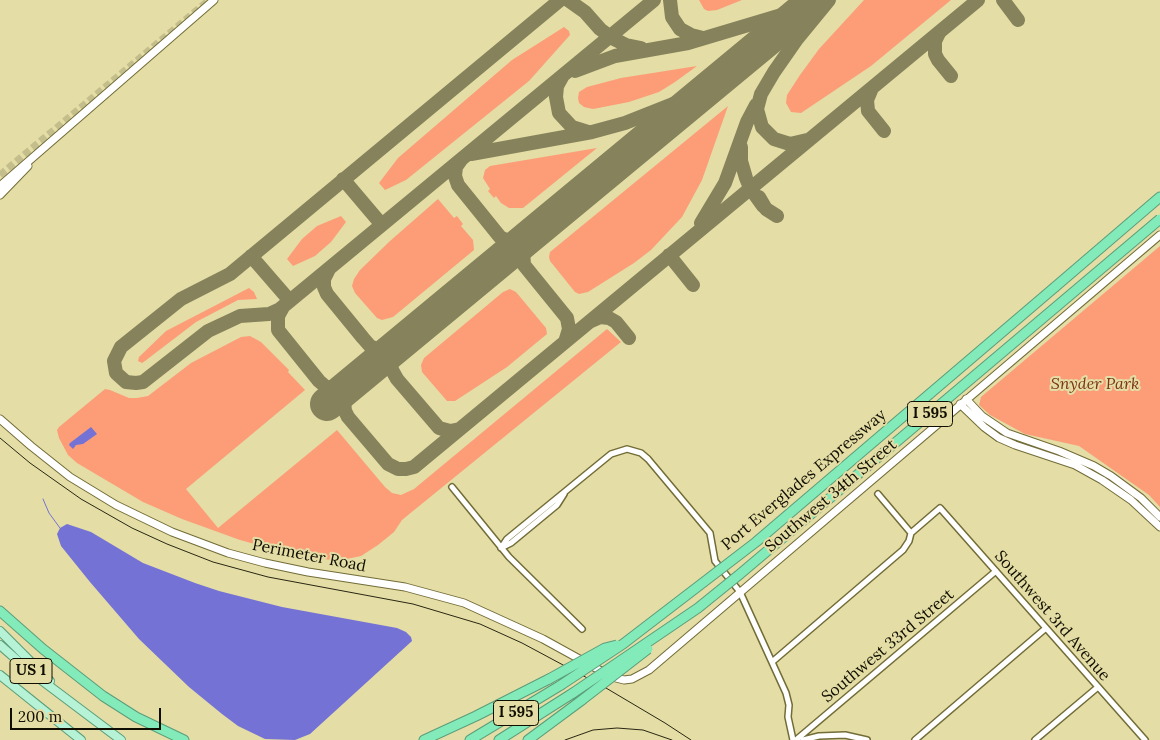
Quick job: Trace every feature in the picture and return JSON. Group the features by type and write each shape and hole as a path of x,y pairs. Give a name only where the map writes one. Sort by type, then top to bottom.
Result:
{"highway":[{"name":"Port Everglades Expressway","path":"470,740 561,685 623,644 756,542 1160,197"},
{"name":"Port Everglades Expressway","path":"499,740 573,693 698,608 781,541 1160,219"},
{"path":"0,604 29,637"},
{"path":"528,740 644,653 698,608"},
{"path":"0,611 29,637 103,696 136,717 184,740"},
{"path":"424,740 549,679 605,648 623,644"}],"main road":[{"path":"0,631 64,696"},
{"name":"US 1","path":"0,645 121,740"},
{"name":"US 1","path":"0,675 81,740"}],"street":[{"path":"0,186 214,0"},
{"path":"0,195 40,153"},
{"name":"Southwest 34th Street","path":"632,679 645,673 1160,234"},
{"path":"963,402 1007,433 1059,451 1094,466 1141,498 1160,517"},
{"path":"963,402 984,427 999,438 1075,465 1102,480 1130,500 1160,527"},
{"name":"Perimeter Road","path":"0,419 56,466 84,486 134,515 172,532 228,553 265,563 405,588 464,603 543,639 612,678 632,679"},
{"path":"501,548 507,539 611,454 627,449 641,453 661,473 710,533 715,561 740,592 786,693 789,705 788,716 794,740"},
{"path":"452,487 501,548 582,629"},
{"path":"772,662 902,550 909,541 911,533 878,494"},
{"name":"Southwest 3rd Avenue","path":"911,533 940,508 1145,740"},
{"name":"Southwest 33rd Street","path":"794,740 996,571"},
{"path":"914,740 1046,628"},
{"path":"1035,740 1098,687"},
{"path":"803,740 819,736 844,735 867,740"}],"green space":[{"path":"699,0 742,0 717,10 708,11 704,9"},
{"path":"864,0 951,0 871,66 801,113 791,112 786,103 787,95 800,75 819,49"},
{"path":"564,27 569,31 570,35 529,81 406,180 385,190 379,183 398,158 512,60"},
{"path":"697,66 659,92 629,102 593,109 584,107 579,103 579,92 587,87 621,78"},
{"path":"728,106 702,180 682,217 651,250 634,263 588,292 579,294 575,292 550,261 550,252"},
{"path":"597,148 523,208 509,208 501,203 496,196 494,198 488,191 490,189 483,178 485,170 490,166"},
{"path":"438,199 454,218 457,216 463,224 461,226 473,240 474,250 393,317 382,320 377,318 355,293 352,286 354,279 360,270 390,241"},
{"path":"341,216 346,222 331,242 315,256 293,266 287,259 302,239 317,226"},
{"name":"Snyder Park","path":"1160,246 1160,507 1149,495 1079,446 1025,434 990,415 979,405 981,397"},
{"path":"249,288 254,292 257,299 238,300 196,322 142,363 138,361 139,357 166,331"},
{"path":"510,289 516,292 546,328 547,334 507,367 455,401 447,401 422,372 421,365 424,358 503,292"},
{"path":"607,329 621,342 402,520 394,532 378,545 361,556 342,560 330,560 269,548 240,540 182,519 143,502 77,463 68,455 57,430 105,389 129,398 148,396 191,363 241,337 250,336 261,342 289,370 288,372 305,390 186,489 218,528 337,430 385,487 392,493 401,495 414,489"}],"shaded area":[{"path":"91,427 97,434 83,444 76,445 73,449 69,445 70,443"},
{"path":"67,524 91,532 143,563 195,583 282,607 397,628 406,632 412,641 310,734 295,740 265,739 238,726 222,714 189,687 139,639 61,546 57,534 60,528"}],"waterway":[{"path":"43,499 49,513 60,528"}],"taxiway":[{"path":"560,0 230,274 181,299 121,347 114,361 116,373 126,382 143,382 208,331 240,316 269,314 280,309 654,0"},
{"path":"568,0 585,12 600,29 612,38 626,45 641,48"},
{"path":"670,0 672,17 680,29 691,35 703,38"},
{"path":"807,140 790,144 774,139 762,127 757,109 761,94 774,72 797,39 829,0"},
{"path":"350,385 344,401 348,417 388,464 398,469 414,467 978,0"},
{"path":"1003,0 1018,20"},
{"path":"575,71 615,56 688,43 805,8"},
{"path":"939,33 935,41 935,54 951,76"},
{"path":"471,154 592,132 625,123 678,102 706,86 739,63"},
{"path":"562,77 557,86 556,97 559,113 572,127 588,132"},
{"path":"872,88 867,100 868,111 884,131"},
{"path":"701,223 725,183 747,122 756,105"},
{"path":"741,147 741,161 746,178 750,188 763,206"},
{"path":"461,160 456,167 455,176 458,185 500,237 506,240 518,241 533,233"},
{"path":"343,179 382,225"},
{"path":"759,197 766,209 777,216"},
{"path":"531,236 523,250 524,265 567,318 569,329 565,342"},
{"path":"669,255 693,285"},
{"path":"251,256 290,301"},
{"path":"329,269 324,279 324,287 327,294 370,346 378,350 397,346"},
{"path":"283,307 278,316 278,330 319,381 326,387 336,390 350,385"},
{"path":"591,321 600,317 609,318 616,322 629,338"},
{"path":"397,346 392,355 391,364 397,379 439,428 450,431 460,429"}],"runway":[{"path":"327,404 815,0"}],"tunnel":[{"path":"0,175 209,0"}],"railway":[{"path":"0,438 30,463 81,499 132,528 167,544 213,562 268,577 413,604 480,624 522,643 606,688 691,740"},
{"path":"565,740 593,730 617,728 643,730 672,740"}]}
